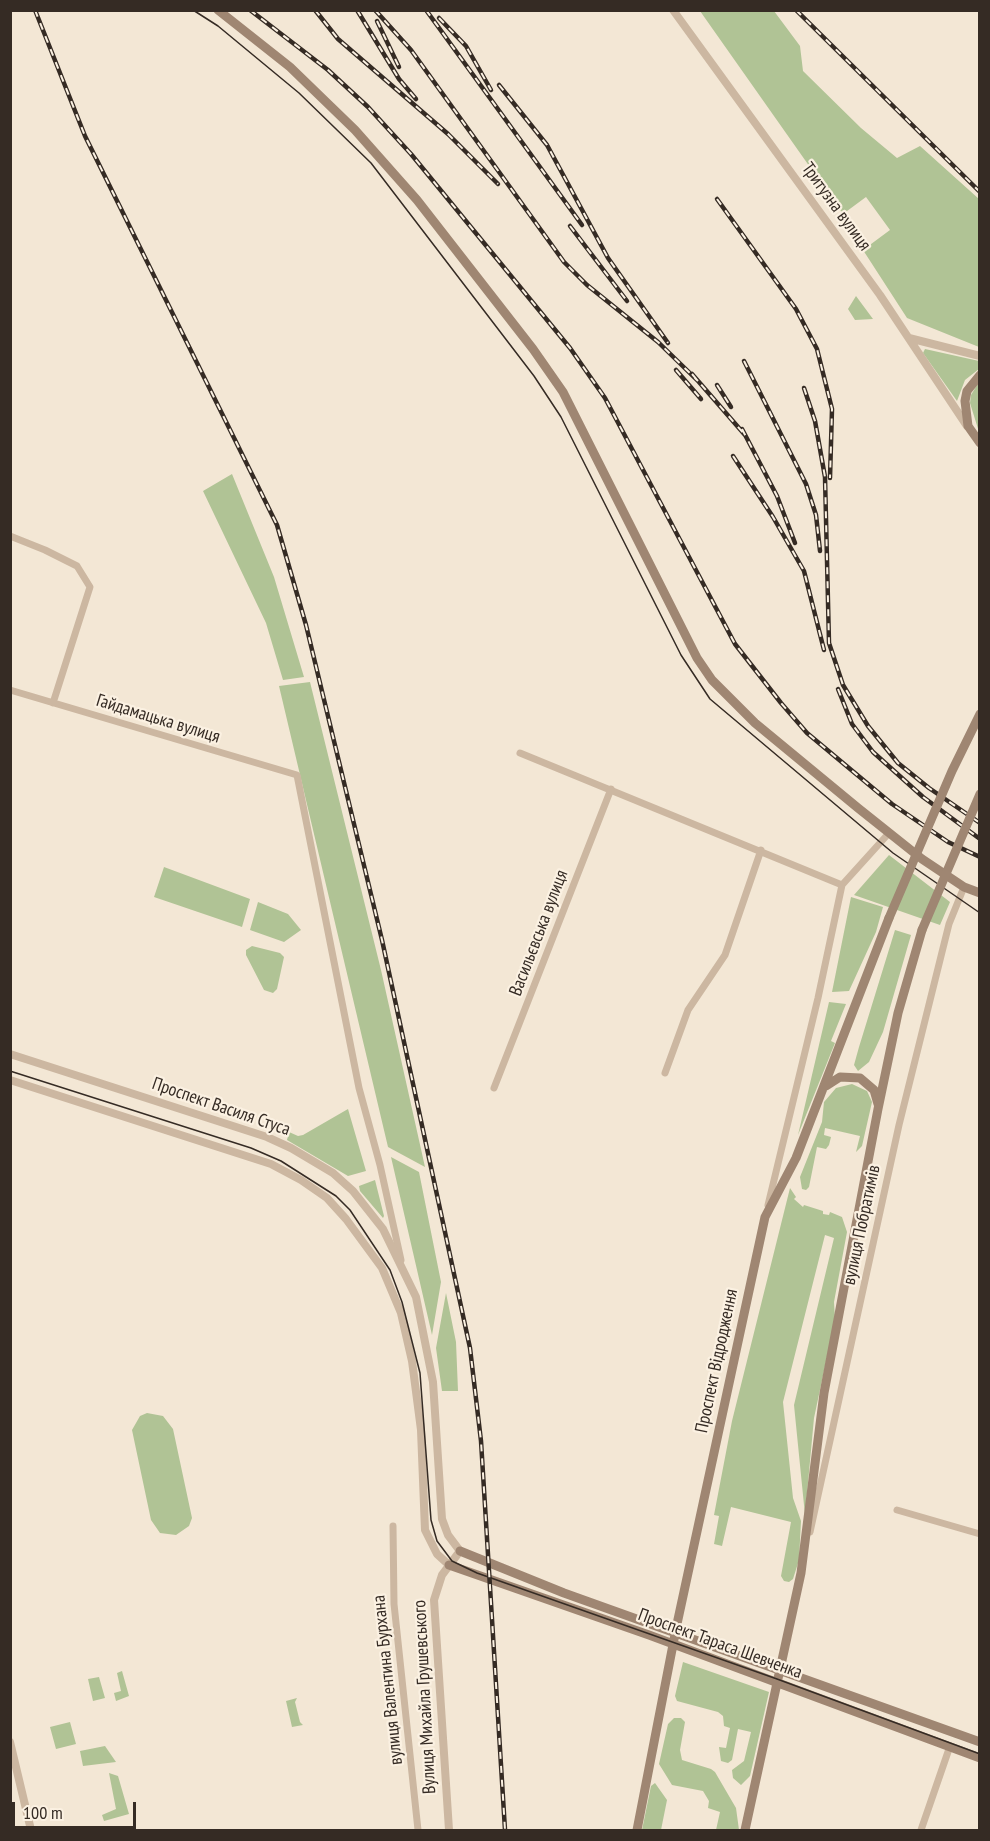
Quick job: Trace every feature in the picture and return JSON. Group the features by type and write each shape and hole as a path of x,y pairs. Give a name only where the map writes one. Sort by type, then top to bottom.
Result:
{"main road":[{"path":"218,10 290,67 355,129 417,200 533,349 564,392 697,658 711,680 755,723 889,832 964,887 980,894"},
{"path":"980,375 967,391 965,401 968,426 980,443"},
{"name":"Проспект Відродження","path":"637,1830 675,1632 765,1217 796,1158 889,918 951,771 980,714"},
{"path":"745,1830 801,1573 824,1393 898,1013 922,930 980,794"},
{"path":"825,1088 840,1077 860,1078 874,1090 878,1109"},
{"name":"Проспект Тараса Шевченка","path":"460,1551 564,1593 779,1668 980,1742"},
{"name":"Проспект Тараса Шевченка","path":"449,1565 980,1758"}],"street":[{"name":"Тритузна вулиця","path":"673,10 909,338 968,426"},
{"path":"909,338 980,356"},
{"path":"10,537 45,550 77,566 90,587 53,703"},
{"name":"Гайдамацька вулиця","path":"10,690 297,775 359,1088 380,1166 401,1263"},
{"path":"520,753 842,885"},
{"name":"Васильєвська вулиця","path":"494,1088 611,789"},
{"path":"765,1217 788,1113 818,998 842,885 889,832"},
{"path":"665,1073 688,1010 725,955 761,850"},
{"name":"вулиця Побратимів","path":"801,1573 899,1125 949,924 964,887"},
{"name":"Проспект Василя Стуса","path":"10,1054 267,1137 291,1148 333,1173 353,1191 383,1229 416,1297 433,1382 442,1519 448,1535 460,1551"},
{"name":"Проспект Василя Стуса","path":"10,1080 271,1164 301,1180 327,1198 346,1219 382,1268 401,1313 412,1361 421,1430 425,1530 437,1554 449,1565"},
{"path":"897,1510 980,1534"},
{"name":"вулиця Валентина Бурхана","path":"393,1526 394,1604 418,1830"},
{"path":"449,1565 460,1551"},
{"name":"Вулиця Михайла Грушевського","path":"448,1830 434,1600 437,1588 449,1565"},
{"path":"10,1742 31,1830"},
{"path":"921,1830 950,1746"}],"green space":[{"path":"700,11 774,11 800,46 803,71 861,128 897,158 920,146 979,199 979,347 907,318 863,250 890,230 866,197 843,214"},
{"path":"856,296 873,319 855,320 848,309"},
{"path":"925,349 979,361 979,369 965,380 957,401 923,353"},
{"path":"979,382 979,432 970,403 971,395"},
{"path":"232,474 274,577 304,677 283,680 266,623 203,491"},
{"path":"310,682 381,970 425,1167 388,1147 279,686"},
{"path":"889,855 950,902 940,925 854,895"},
{"path":"164,867 250,899 242,927 154,897"},
{"path":"851,897 883,907 876,932 849,991 832,992"},
{"path":"258,902 288,914 301,930 284,942 250,930"},
{"path":"895,930 911,935 883,1032 869,1062 858,1071 854,1065"},
{"path":"252,946 280,953 284,957 277,989 273,993 264,990 246,955 246,950"},
{"path":"829,1002 846,1004 831,1041 835,1043 798,1135"},
{"path":"852,1084 867,1091 872,1102 862,1146 856,1152 860,1136 825,1128 824,1135 831,1137 829,1145 826,1149 817,1147 809,1187 806,1190 802,1189 800,1177 822,1122 824,1102 836,1088"},
{"path":"348,1109 366,1171 348,1176 287,1140 289,1132 298,1136 303,1135"},
{"path":"391,1157 419,1172 441,1282 432,1335"},
{"path":"375,1180 383,1218 360,1191 359,1186"},
{"path":"790,1188 796,1197 794,1199 803,1207 804,1205 823,1211 823,1214 829,1215 830,1212 842,1217 847,1232 834,1302 835,1319 814,1418 805,1515 794,1405 834,1238 825,1235 783,1402 793,1498 801,1521 799,1560 793,1579 789,1582 784,1581 781,1576 791,1522 731,1507 722,1546 714,1544 719,1516 714,1515 732,1421"},
{"path":"446,1293 456,1342 458,1391 442,1391 436,1348"},
{"path":"147,1413 163,1416 173,1429 192,1518 189,1526 176,1535 160,1533 151,1520 132,1430 140,1416"},
{"path":"683,1662 769,1692 750,1776 741,1785 733,1778 732,1770 744,1761 751,1732 738,1729 732,1760 728,1763 721,1761 719,1747 726,1748 730,1728 724,1726 723,1716 718,1712 677,1701 675,1696"},
{"path":"122,1671 129,1696 116,1701 114,1693 121,1691 117,1673"},
{"path":"99,1677 105,1698 93,1701 88,1679"},
{"path":"297,1698 295,1702 300,1722 303,1725 292,1727 286,1701"},
{"path":"674,1718 681,1718 685,1722 680,1750 682,1760 715,1772 736,1808 739,1830 716,1830 720,1812 708,1808 709,1801 703,1791 672,1785 659,1764 668,1724"},
{"path":"70,1722 76,1744 56,1749 50,1727"},
{"path":"105,1746 116,1762 83,1766 80,1751"},
{"path":"109,1773 118,1776 129,1814 104,1821 102,1815 116,1809"},
{"path":"655,1783 667,1800 661,1830 642,1830 651,1786"}],"tram line":[{"path":"193,10 218,26 299,93 371,163 534,376 561,417 681,655 710,699 893,853 980,913"},
{"path":"10,1071 251,1148 281,1161 336,1196 350,1210 390,1270 402,1302 420,1373 431,1520 437,1541 452,1561 477,1573 777,1679 980,1754"}],"railway":[{"path":"35,10 85,136 277,525 306,625 382,940 470,1348 481,1441 505,1830"},
{"path":"250,10 328,70 368,107 411,154 570,348 605,398 735,644 781,703 807,733 892,804 948,842 980,857"},
{"path":"315,10 338,39 448,134 498,184"},
{"path":"357,10 399,79 416,99"},
{"path":"375,10 411,50 564,262 587,285 658,342 698,381"},
{"path":"426,10 582,225"},
{"path":"796,10 980,192"},
{"path":"439,18 466,46 491,90"},
{"path":"377,21 399,67"},
{"path":"499,85 547,145 608,258 668,343"},
{"path":"717,199 796,309 817,349 832,409 830,478"},
{"path":"570,226 627,301"},
{"path":"744,361 806,484 816,515 820,551"},
{"path":"676,370 701,399"},
{"path":"692,374 745,435"},
{"path":"717,385 731,407"},
{"path":"804,388 815,421 825,477 829,643 843,685 868,726 898,763 929,788 980,823"},
{"path":"742,429 777,496 795,543"},
{"path":"733,456 773,517 804,571 824,650"},
{"path":"838,689 852,724 873,752 923,797 980,839"}]}
